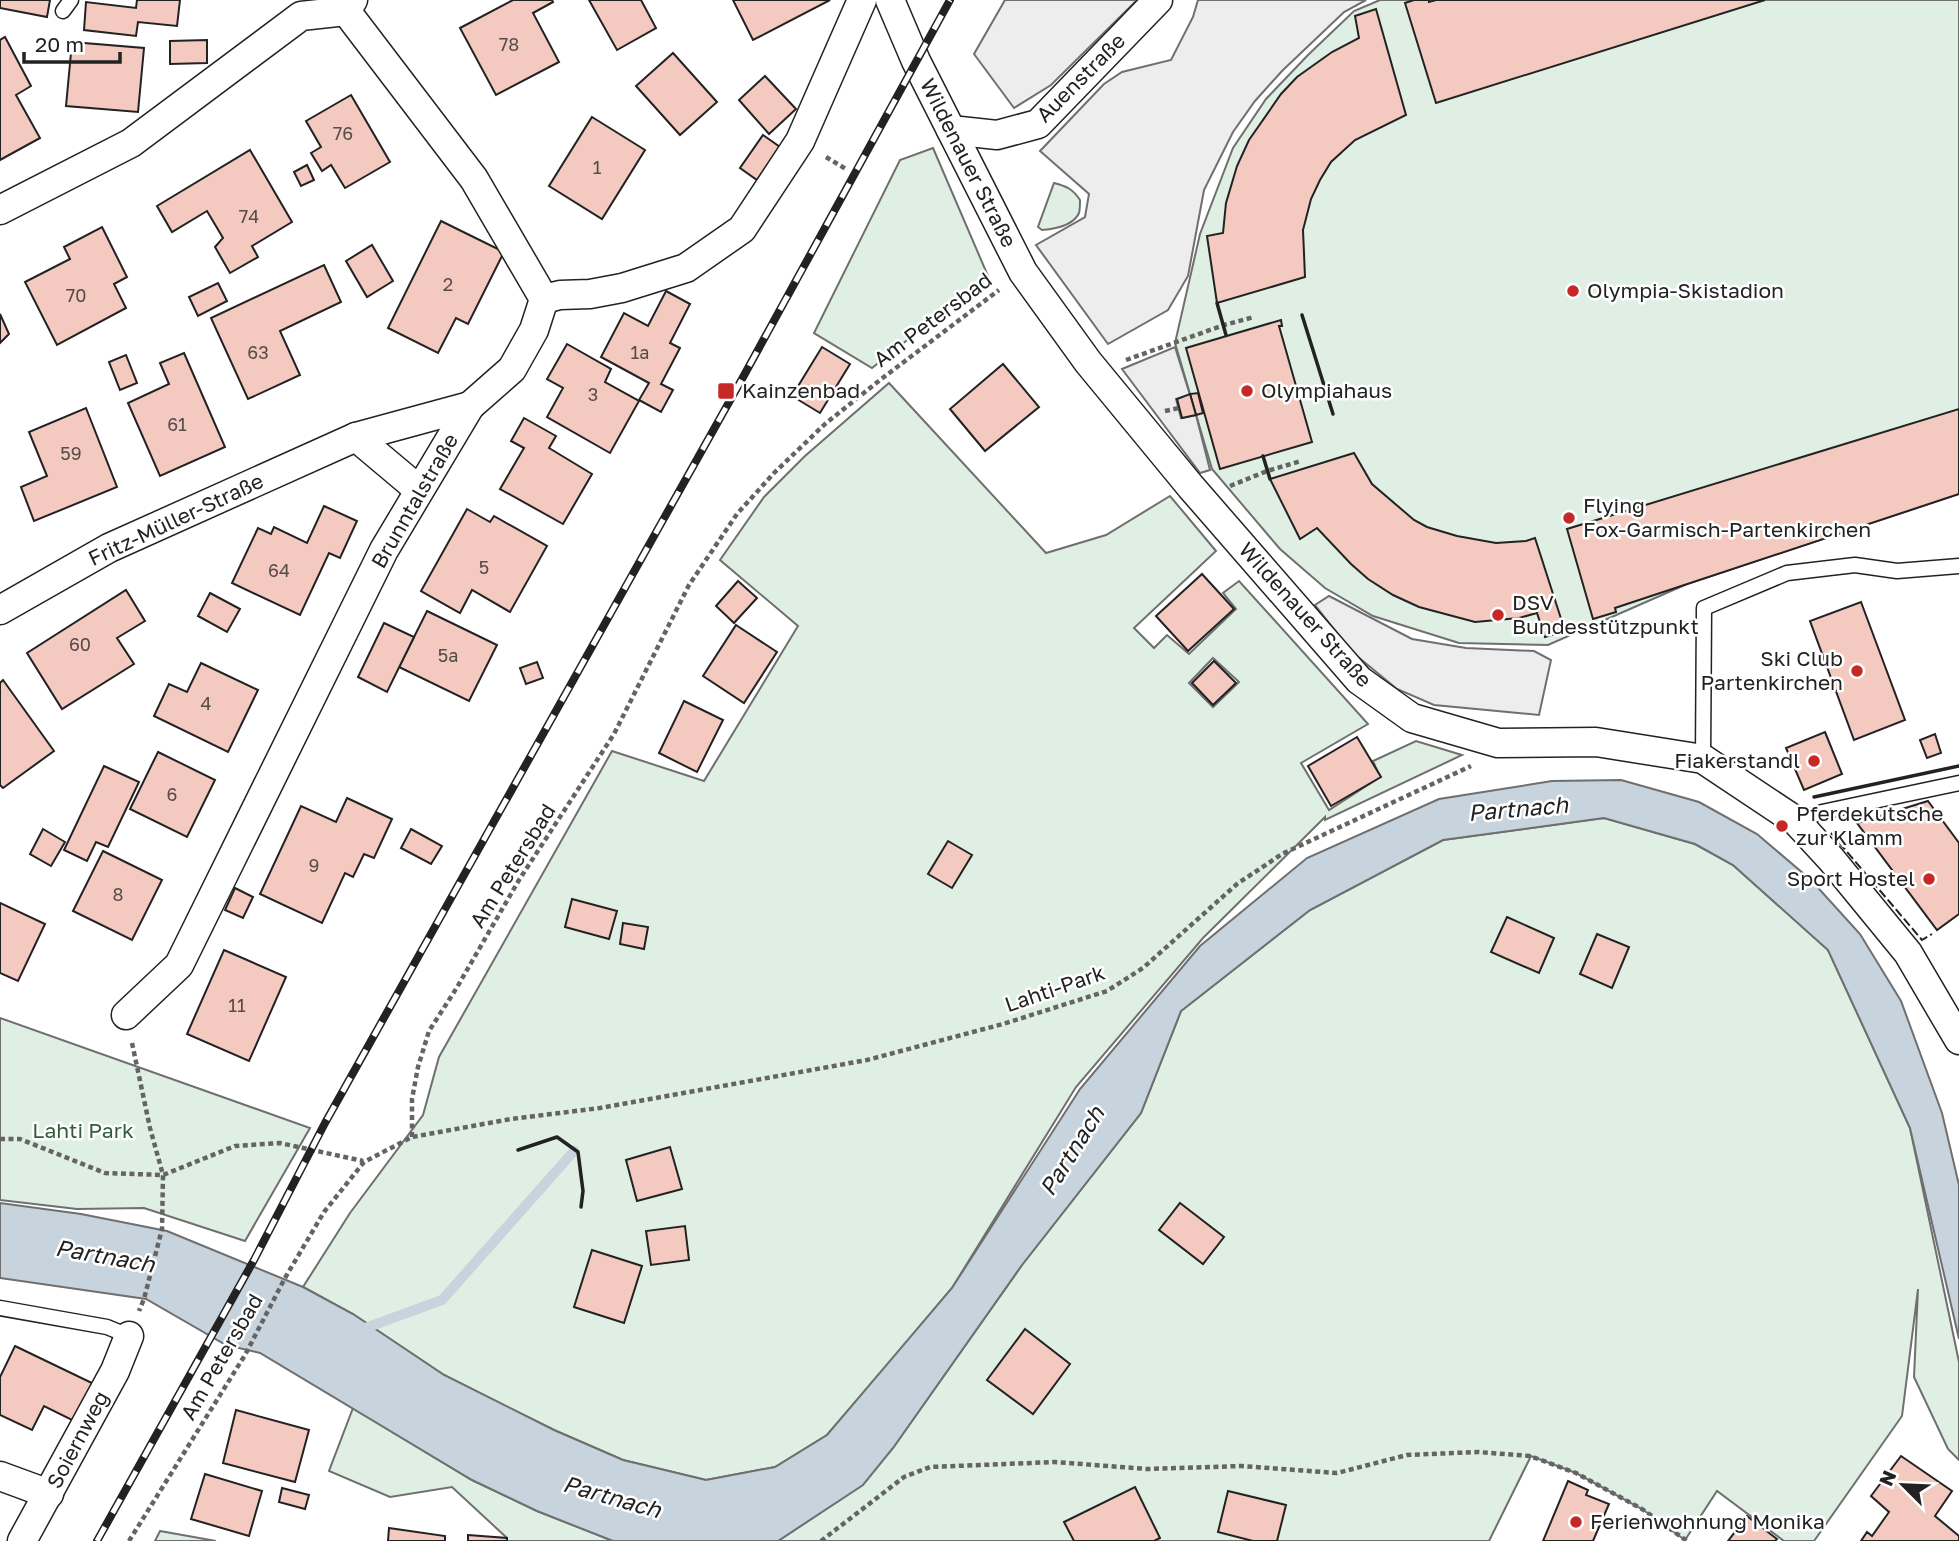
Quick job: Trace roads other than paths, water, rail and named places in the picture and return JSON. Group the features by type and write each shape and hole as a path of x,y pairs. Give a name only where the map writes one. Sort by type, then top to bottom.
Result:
{"street":[{"path":"0,211 131,143 294,8 349,5 474,179 544,299 622,288 686,268 742,229 800,141 862,0"},
{"name":"Wildenauer Straße","path":"890,0 916,61 1023,272 1095,370 1200,498 1359,680 1412,718 1498,743 1596,742 1703,759 1796,821 1831,859 1908,953 1959,1040"},
{"name":"Auenstraße","path":"951,130 997,135 1038,124 1158,0"},
{"name":"Brunntalstraße","path":"126,1014 179,965 384,550 470,406 512,369 534,330 544,299"},
{"name":"Fritz-Müller-Straße","path":"0,610 109,548 356,437 470,406"},
{"path":"356,437 419,490"},
{"name":"Soiernweg","path":"22,1541 115,1371 129,1336"},
{"path":"0,1476 49,1494"}],"lane":[{"path":"1703,759 1704,608 1787,573 1855,565 1897,571 1959,566"},
{"path":"1796,821 1822,812 1959,783"},
{"path":"0,1308 107,1327 129,1336"}],"water":[{"name":"Partnach","path":"1621,780 1699,802 1757,834 1811,880 1860,934 1901,1001 1942,1113 1959,1185 1959,1339 1910,1128 1828,950 1733,865 1695,844 1604,818 1443,840 1310,910 1181,1011 1141,1113 1022,1265 893,1448 863,1485 778,1541 613,1541 537,1511 472,1480 260,1353 226,1345 146,1299 0,1278 0,1203 81,1214 167,1231 303,1287 353,1314 444,1375 554,1430 623,1460 706,1480 775,1467 827,1435 952,1288 1080,1089 1200,946 1307,858 1439,799 1552,781"}],"waterway":[{"path":"360,1330 442,1300 574,1151"}],"railway":[{"path":"97,1541 254,1260 325,1123 742,379 950,0"}],"place":[{"name":"Olympia-Skistadion","path":"1573,291"},
{"name":"Kainzenbad","path":"726,391"},
{"name":"Olympiahaus","path":"1247,391"},
{"name":"Flying Fox-Garmisch-Partenkirchen","path":"1569,518"},
{"name":"DSV Bundesstützpunkt","path":"1498,615"},
{"name":"Ski Club Partenkirchen","path":"1857,671"},
{"name":"Fiakerstandl","path":"1814,761"},
{"name":"Pferdekutsche zur Klamm","path":"1782,826"},
{"name":"Sport Hostel","path":"1929,879"},
{"name":"Ferienwohnung Monika","path":"1576,1522"}],"park label":[{"name":"Lahti Park","path":"83,1131"}]}
